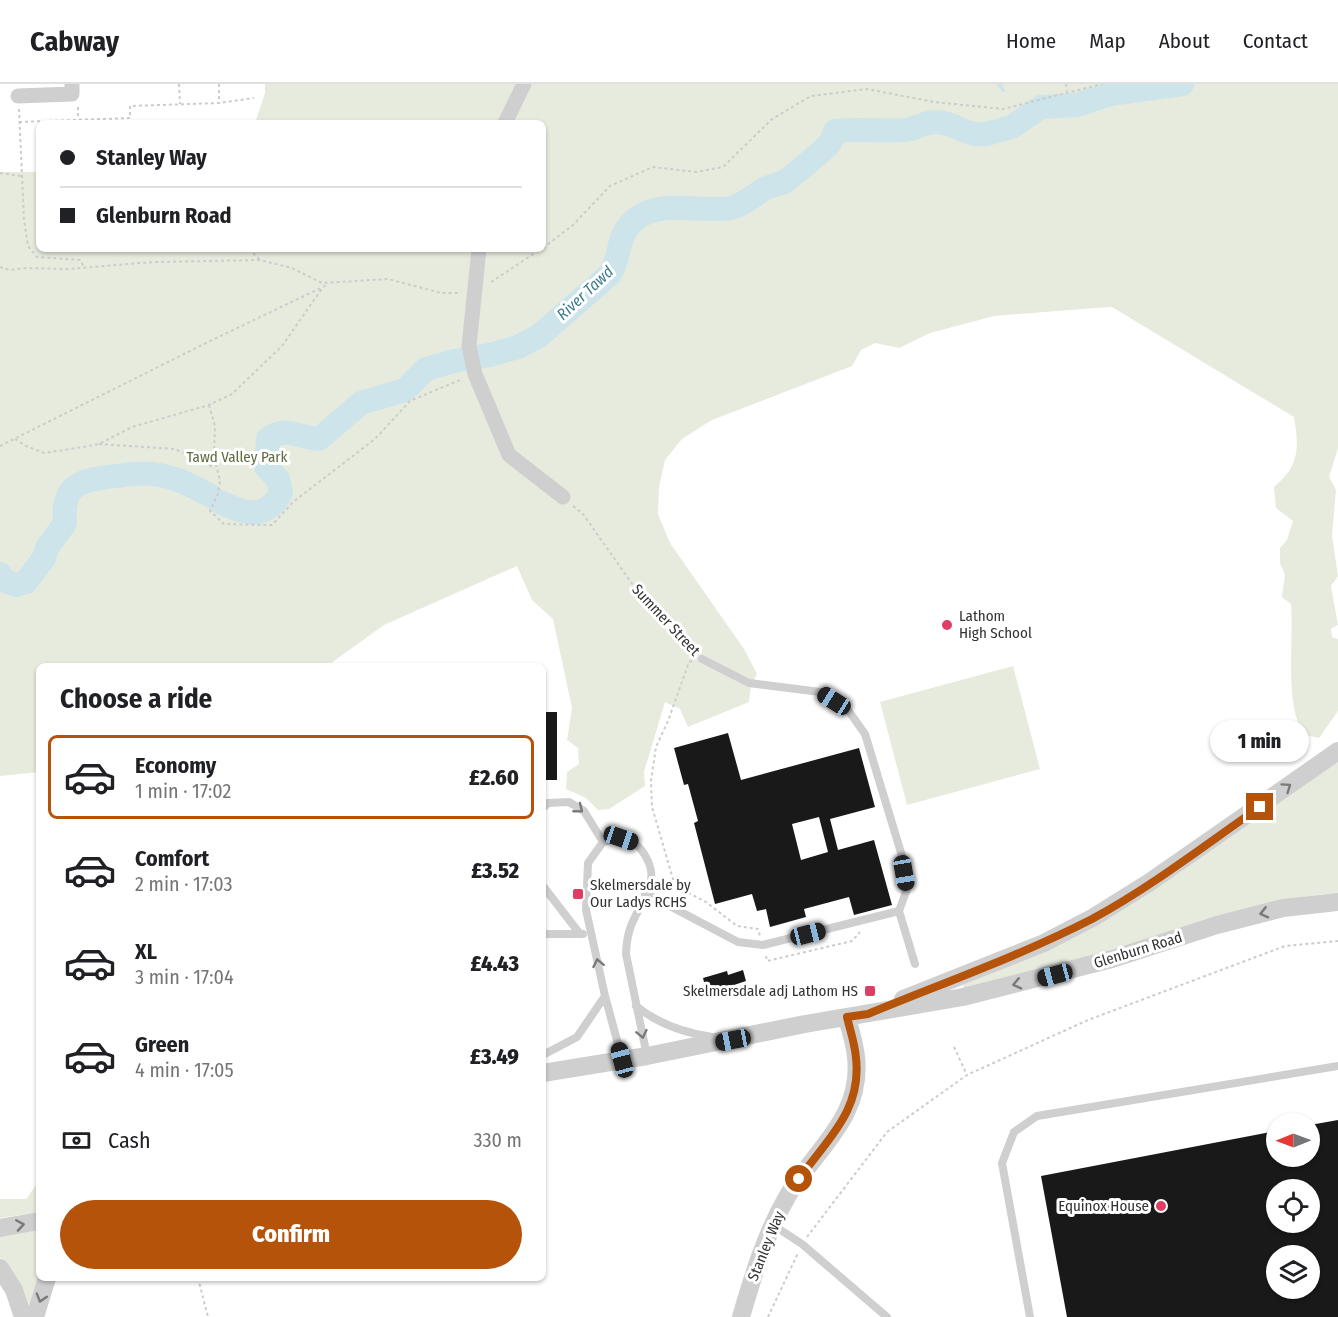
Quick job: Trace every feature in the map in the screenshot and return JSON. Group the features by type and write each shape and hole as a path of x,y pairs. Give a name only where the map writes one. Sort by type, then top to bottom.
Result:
{"street":[{"path":"18,96 72,94 72,84"},
{"path":"507,120 524,84"},
{"path":"479,252 469,346 475,374 509,455 563,497"},
{"name":"Glenburn Road","path":"868,1014 1044,943 1094,917 1150,882 1338,751"},
{"name":"Glenburn Road","path":"546,1073 963,997 1112,959 1217,925 1283,908 1338,902"},
{"name":"Stanley Way","path":"741,1317 755,1269 772,1224 788,1195 810,1163 837,1131 848,1111 856,1082 856,1058 847,1017"},
{"path":"0,1228 36,1222"},
{"path":"0,1268 14,1290 23,1317"},
{"path":"35,1317 46,1281"}],"lane":[{"name":"Summer Street","path":"702,659 731,676 749,683 820,692 848,710 865,734 902,856 907,889 899,911"},
{"path":"546,804 548,802 569,802 584,811 603,843"},
{"path":"622,1060 586,909 588,863 603,843 621,838 636,843 650,864 651,883 626,938 626,954 647,1056"},
{"path":"546,890 580,934"},
{"path":"645,893 738,942 763,945 899,911 915,964"},
{"path":"546,934 592,934"},
{"path":"546,1053 577,1037 597,1011 605,996"},
{"path":"636,1006 649,1016 678,1028 701,1035 733,1040"},
{"path":"1030,1317 1002,1163 1006,1147 1014,1132 1037,1116 1338,1066"},
{"path":"772,1224 802,1244 887,1317"}],"path":[{"path":"179,84 180,104"},
{"path":"219,84 219,103"},
{"path":"1066,84 1067,91"},
{"path":"546,245 573,225 610,186 652,167 696,172 723,167 772,119 811,96 867,89 934,102 1003,108 1102,84"},
{"path":"18,96 21,176 28,246 31,252 38,257 80,260 84,267"},
{"path":"74,120 130,118 130,106 219,103 254,98"},
{"path":"19,122 36,121"},
{"path":"0,173 21,176"},
{"path":"252,252 260,260"},
{"path":"0,267 10,270 154,262 260,260 292,268 322,283 388,279 441,293 473,293 536,252"},
{"path":"0,446 330,284"},
{"path":"99,444 132,427 209,405 238,391 260,365 282,346 323,287"},
{"path":"209,405 215,426 214,456 220,481 219,494 210,511 224,524 272,525 293,502 375,439 410,401 475,374"},
{"path":"15,439 44,453 99,444 175,449 216,468"},
{"name":"Summer Street","path":"563,497 583,514 640,595 702,659"},
{"path":"702,659 688,662 669,721 656,747 651,781 652,807 675,886 706,902 737,926 758,929 767,961 852,942 867,924"},
{"path":"768,1317 802,1244 887,1132 967,1075 1089,1020 1285,946 1338,941"},
{"path":"954,1047 967,1075"},
{"path":"199,1281 208,1317"}],"green space":[{"name":"Tawd Valley Park","path":"265,84 1338,84 1338,448 1329,477 1336,490 1332,536 1338,576 1331,586 1338,625 1331,629 1332,637 1338,639 1338,711 1319,738 1304,735 1294,707 1291,672 1291,604 1282,597 1285,575 1280,563 1280,548 1287,540 1293,521 1276,508 1274,487 1289,471 1296,455 1297,438 1294,417 1112,307 994,316 930,333 899,348 875,343 861,350 852,366 712,420 682,439 665,460 659,487 658,514 670,543 744,649 757,674 751,686 749,702 688,727 680,709 665,702 644,772 645,786 609,809 598,810 586,798 566,789 567,772 579,764 578,748 567,740 572,708 553,619 532,600 517,566 384,625 331,663 36,663 36,772 0,776 0,172 36,172 36,252 546,252 546,120 256,120 265,93"},
{"path":"1013,666 1040,769 907,805 880,702"},
{"path":"1338,759 1338,893 1255,907 1081,958 964,988 963,985 1007,967"},
{"path":"36,1185 36,1212 0,1218 0,1199 26,1199"},
{"path":"36,1230 36,1281 38,1281 28,1308 10,1270 0,1258 0,1236"}],"building":[{"path":"546,712 557,712 557,780 546,780"},
{"path":"728,733 741,780 859,748 875,807 830,819 838,850 874,840 892,905 854,915 849,897 804,909 806,917 770,927 766,909 757,911 752,894 715,904 694,823 698,821 688,784 684,785 674,748","holes":["819,817 828,852 801,860 792,824"]},
{"path":"743,970 746,981 707,994 703,978 727,971 728,975"},
{"name":"Equinox House","path":"1338,1120 1338,1317 1067,1317 1041,1176 1266,1133 1266,1167 1320,1167 1320,1123"}],"waterway":[{"path":"999,84 1003,90"},
{"name":"River Tawd","path":"1013,126 1041,107 1077,105 1110,94 1182,84"},
{"name":"River Tawd","path":"218,501 236,509 252,512 268,508 275,502 281,493 278,479 266,467 268,439 274,435 292,433 319,439 361,403 405,390 426,369 518,347 539,336 610,274 626,230 637,218 648,212 670,208 719,209 740,205 767,187 787,180 826,147 835,131 905,130 936,122 946,123 976,134 1008,128"},
{"name":"River Tawd","path":"0,574 3,580 16,585 26,582 65,523 65,509 71,491 85,482 143,473 154,474 192,486 211,496"}],"place":[{"name":"Lathom High School","path":"947,625"},
{"name":"Skelmersdale by Our Ladys RCHS","path":"578,894"},
{"name":"Skelmersdale adj Lathom HS","path":"870,991"},
{"name":"Equinox House","path":"1161,1206"}],"route":[{"path":"799,1179 837,1131 848,1111 856,1082 856,1058 847,1017 868,1014 1044,943 1094,917 1150,882 1260,807"}]}
